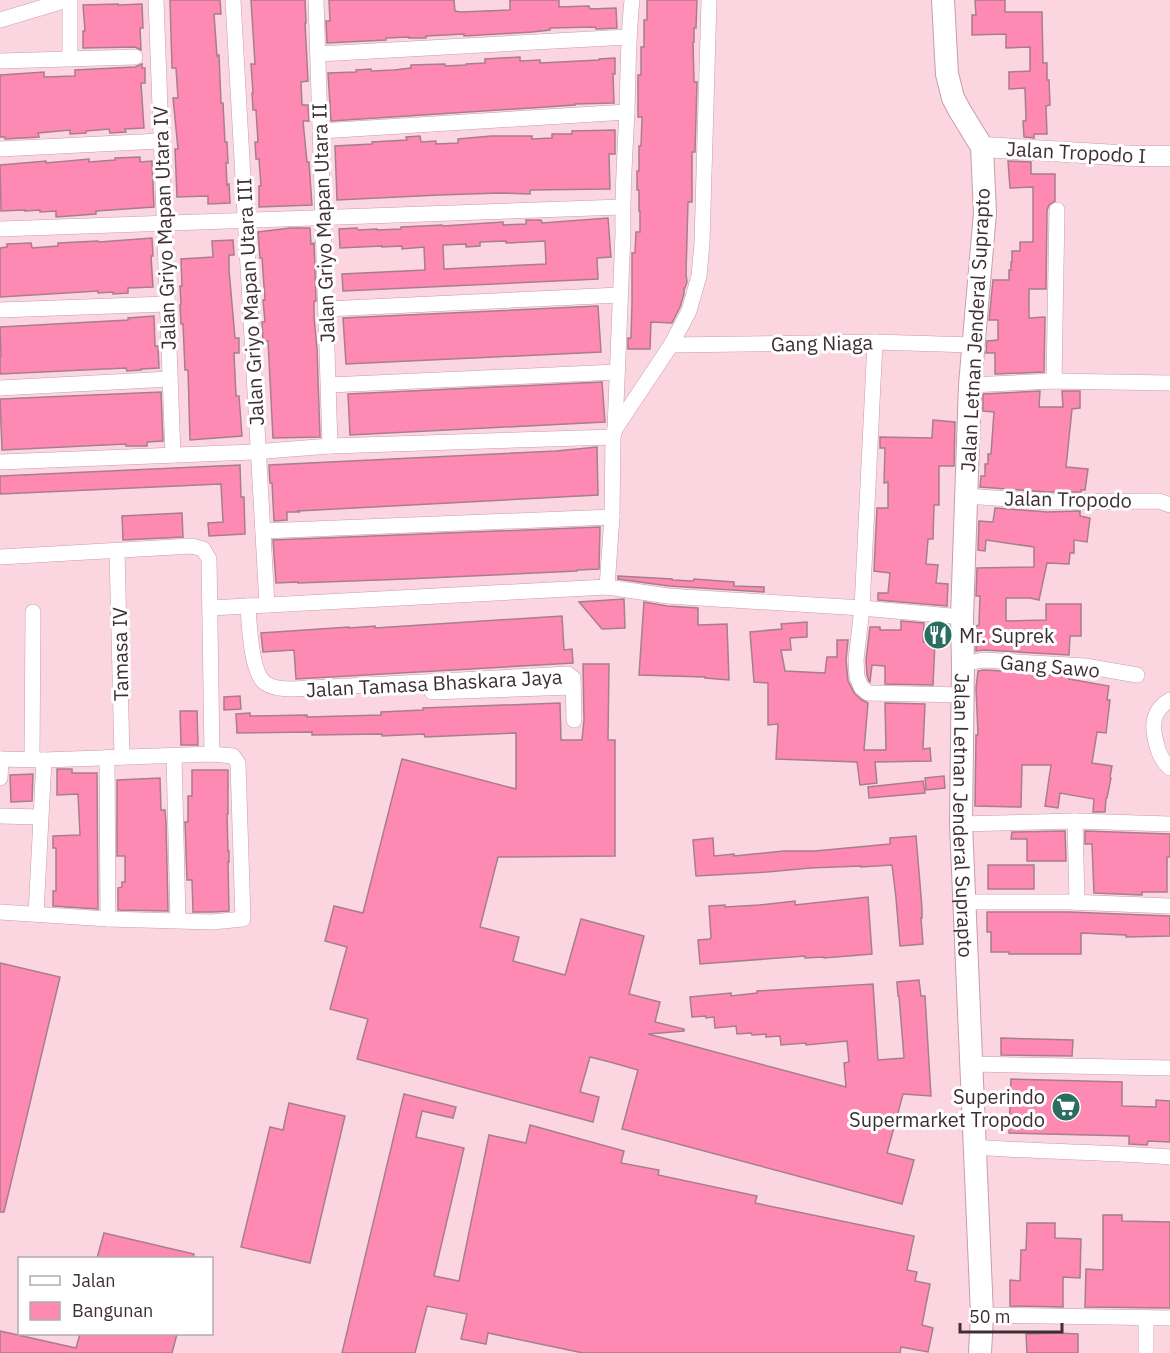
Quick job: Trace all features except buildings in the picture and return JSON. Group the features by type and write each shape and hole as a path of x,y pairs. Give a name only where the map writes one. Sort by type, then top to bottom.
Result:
{"main road":[{"name":"Jalan Letnan Jenderal Suprapto","path":"943,0 947,74 953,98 982,147 985,213 970,385 962,617 961,824 982,1315 980,1353"}],"street":[{"path":"0,20 68,0 70,58"},
{"name":"Jalan Griyo Mapan Utara IV","path":"156,0 173,455"},
{"name":"Jalan Griyo Mapan Utara III","path":"233,0 267,605"},
{"name":"Jalan Griyo Mapan Utara II","path":"316,0 330,446"},
{"path":"607,587 612,517 623,233 628,38 632,0"},
{"path":"614,433 671,345 689,311 699,276 702,243 709,0"},
{"path":"318,54 628,38"},
{"path":"0,61 135,57"},
{"path":"320,131 627,112"},
{"path":"0,149 160,141"},
{"name":"Jalan Tropodo I","path":"982,147 1170,156"},
{"path":"0,230 622,207"},
{"path":"1054,381 1057,210"},
{"path":"326,309 620,295"},
{"path":"0,310 167,304"},
{"path":"874,342 861,608 856,660 857,677 861,687 868,693 963,695"},
{"name":"Gang Niaga","path":"671,345 874,342 973,345"},
{"path":"329,385 617,372"},
{"path":"0,388 170,379"},
{"path":"970,385 1054,381 1170,383"},
{"path":"0,462 259,452 330,446 614,433"},
{"name":"Jalan Tropodo","path":"966,496 1047,502 1159,501 1170,505"},
{"path":"263,531 612,517"},
{"path":"0,557 192,546 203,549 209,559 212,754"},
{"name":"Tamasa IV","path":"108,919 115,757 117,551"},
{"path":"210,608 607,587 668,596 962,617"},
{"name":"Jalan Tamasa Bhaskara Jaya","path":"248,606 256,667 263,682 270,686 285,689 568,674 573,678 574,720"},
{"path":"33,612 40,817 36,914"},
{"name":"Gang Sawo","path":"963,664 983,660 1073,665 1137,675"},
{"path":"1170,700 1161,706 1153,729 1159,752 1170,768"},
{"path":"0,778 0,759 212,754 233,756 238,763 243,920 212,922 108,919 0,912"},
{"path":"174,756 178,920"},
{"path":"0,816 40,817"},
{"path":"961,824 1075,821 1170,824"},
{"path":"1075,821 1077,902"},
{"path":"964,902 1077,902 1170,906"},
{"path":"971,1064 1170,1068"},
{"path":"974,1147 1170,1157"},
{"path":"982,1315 1170,1318"},
{"path":"1146,1318 1146,1353"}],"place":[{"name":"Mr. Suprek","path":"938,635"},
{"name":"Superindo Supermarket Tropodo","path":"1066,1107"}]}
